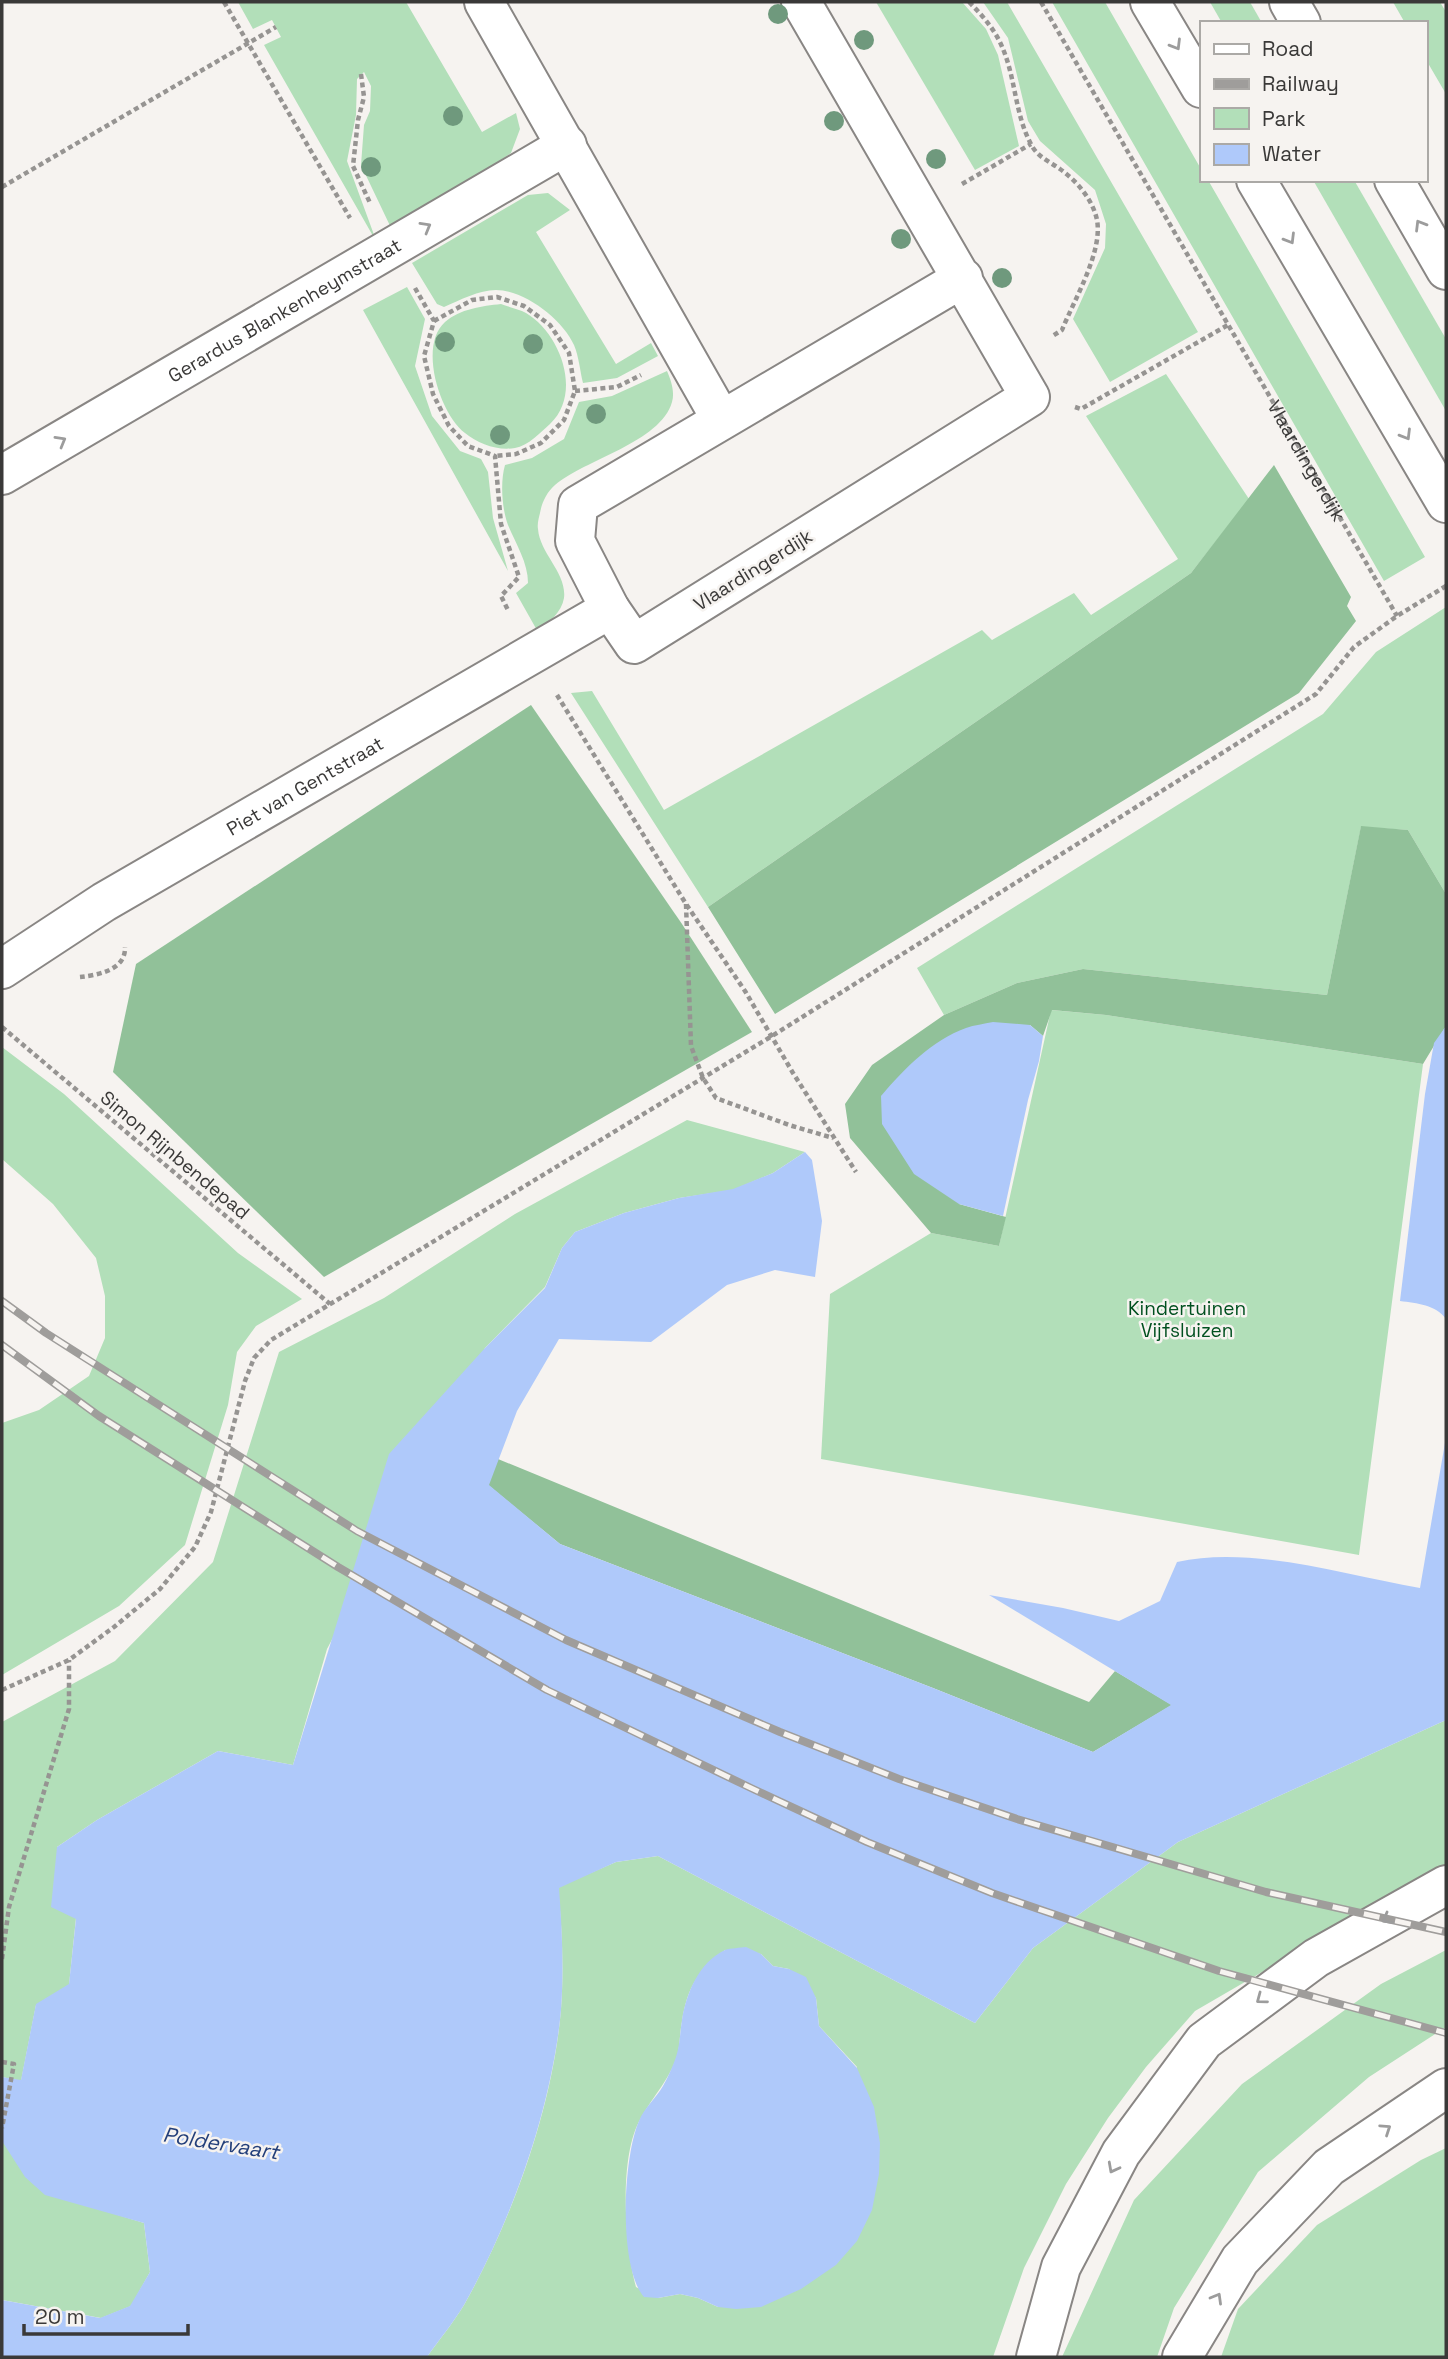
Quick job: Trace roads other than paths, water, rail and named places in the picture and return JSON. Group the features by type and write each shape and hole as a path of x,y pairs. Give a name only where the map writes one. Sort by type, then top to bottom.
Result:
{"main road":[{"path":"484,2 721,419"},
{"path":"801,2 963,278"},
{"path":"1150,2 1200,86"},
{"path":"1289,2 1300,21"},
{"name":"Gerardus Blankenheymstraat","path":"2,475 567,145"},
{"path":"1257,182 1446,503"},
{"path":"1395,182 1446,270"},
{"name":"Vlaardingerdijk","path":"963,278 1021,381 634,644 610,609 575,541 578,505 963,278"},
{"name":"Piet van Gentstraat","path":"2,969 104,902 610,609"},
{"path":"1037,2357 1061,2267 1121,2153 1204,2041 1316,1958 1446,1885"},
{"path":"1182,2357 1240,2260 1320,2176 1329,2167 1446,2088"}],"water":[{"path":"993,1022 1030,1025 1043,1036 1003,1216 959,1204 914,1174 882,1124 881,1096 909,1066 954,1033"},
{"path":"1446,1026 1446,1319 1432,1308 1400,1301 1425,1094 1434,1043"},
{"name":"Poldervaart","path":"805,1152 812,1160 822,1221 815,1277 775,1270 727,1285 651,1342 559,1339 517,1411 489,1485 560,1544 1093,1752 1171,1705 989,1595 1119,1621 1160,1601 1177,1562 1236,1557 1298,1564 1420,1588 1446,1437 1446,1720 1178,1842 1033,1948 975,2023 658,1856 616,1862 559,1888 561,2010 549,2085 539,2124 513,2200 482,2272 460,2312 427,2357 2,2357 2,2300 100,2318 130,2306 150,2272 144,2223 45,2195 25,2177 2,2141 2,2077 21,2080 36,2004 69,1984 76,1919 51,1907 57,1847 97,1820 218,1751 293,1765 389,1454 485,1348 545,1288 562,1248 575,1232 624,1213 679,1198 733,1189 773,1173"},
{"path":"746,1947 761,1954 773,1966 789,1969 806,1977 816,1998 819,2026 857,2068 874,2107 880,2143 879,2174 872,2210 857,2241 836,2265 801,2289 761,2307 718,2307 680,2294 658,2298 644,2297 630,2262 627,2238 627,2185 634,2138 641,2116 663,2086 673,2064 684,2010 695,1980 716,1955 727,1949"}],"railway":[{"path":"2,1301 46,1333 357,1531 566,1640 780,1732 899,1779 1017,1819 1266,1892 1446,1932"},
{"path":"2,1345 99,1416 338,1567 547,1690 751,1788 867,1842 992,1893 1219,1971 1446,2033"}],"park label":[{"name":"Kindertuinen Vijfsluizen","path":"1187,1319"}]}
